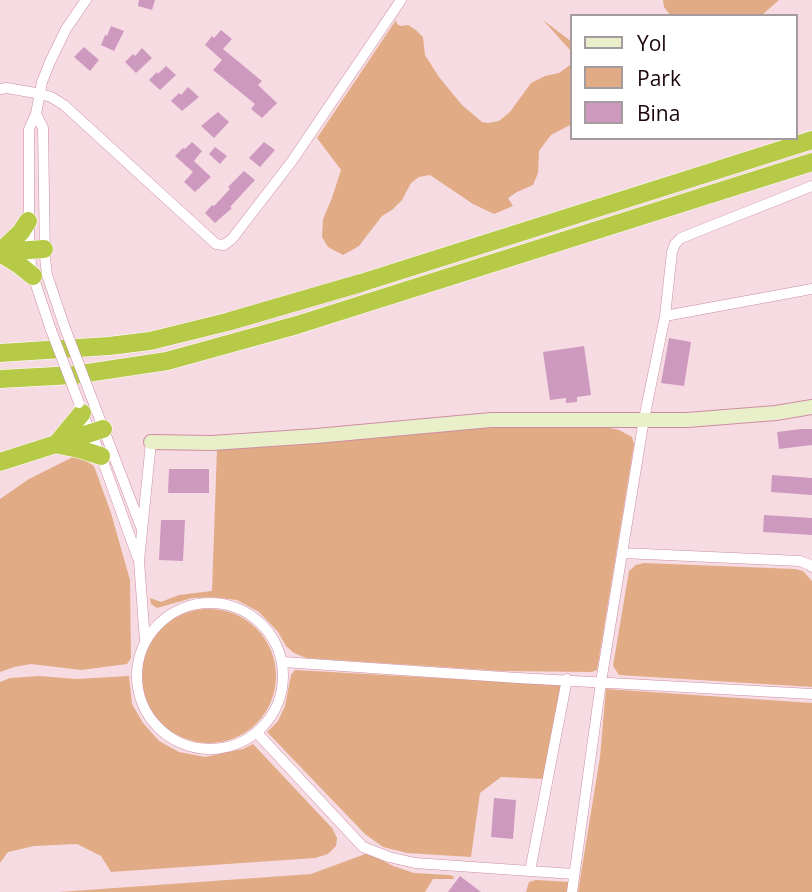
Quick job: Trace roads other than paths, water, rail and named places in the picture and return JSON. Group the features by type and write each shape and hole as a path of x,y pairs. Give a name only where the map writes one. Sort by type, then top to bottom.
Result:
{"highway":[{"path":"0,353 150,341 226,322 374,279 812,140"},
{"path":"0,379 74,376 167,361 297,325 812,162"},
{"path":"0,252 21,232 28,221"},
{"path":"0,252 37,250"},
{"path":"0,252 33,276"},
{"path":"56,445 75,424 85,407"},
{"path":"0,463 97,431"},
{"path":"56,445 101,456"}],"street":[{"path":"85,407 65,328 28,221 29,129 36,114 46,72 66,29 86,0"},
{"path":"0,89 41,94 64,105 216,244 224,245 232,239 292,161 401,0"},
{"path":"36,114 43,128 37,250 33,276 51,330 141,528"},
{"path":"572,892 601,682 644,419 665,316 672,252 681,238 812,186"},
{"path":"665,316 812,289"},
{"path":"145,641 139,561 151,442 212,443 491,421 687,420 776,413 812,407"},
{"path":"97,431 101,456 139,561"},
{"path":"622,553 800,561 812,567"},
{"path":"199,602 222,603 244,610 263,624 276,643 284,662 282,690 273,714 257,733 238,744 217,749 196,748 176,741 158,728 145,711 138,691 137,669 145,641 159,623 177,609 199,602"},
{"path":"284,662 812,694"},
{"path":"530,871 567,679"},
{"path":"257,733 363,848 415,863 574,874"}]}
